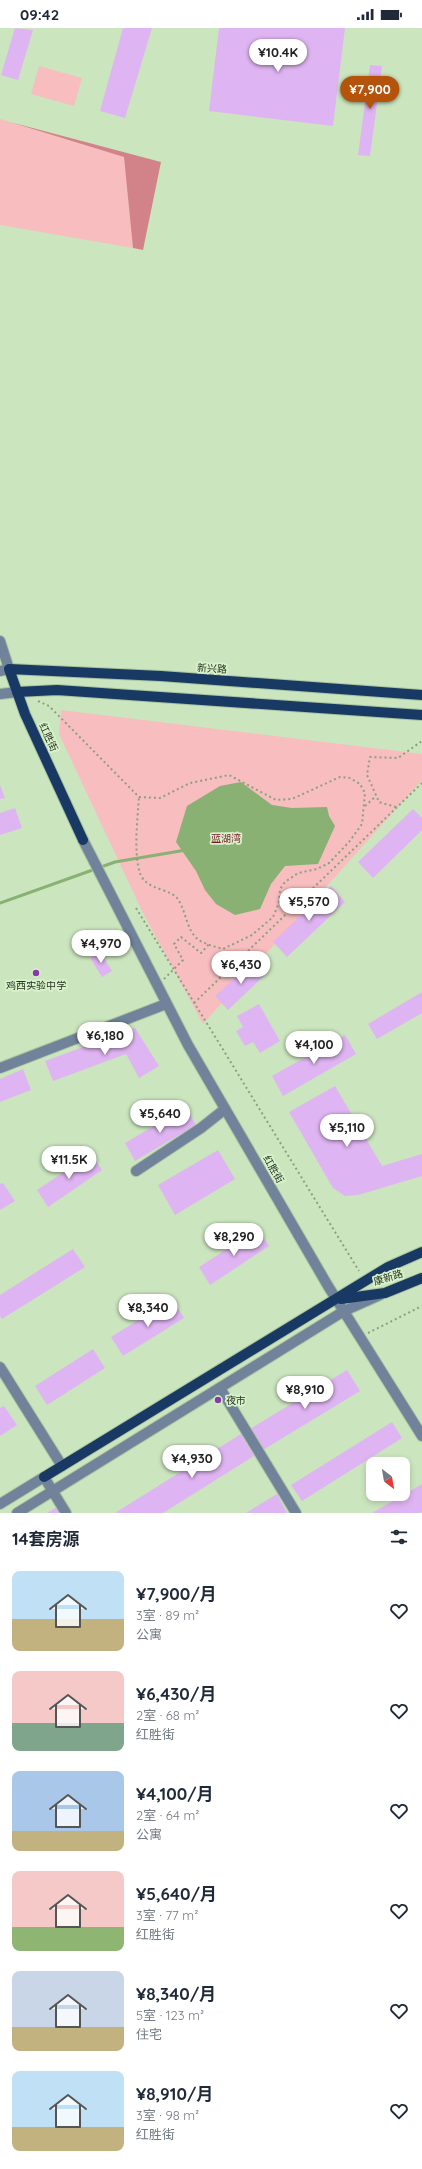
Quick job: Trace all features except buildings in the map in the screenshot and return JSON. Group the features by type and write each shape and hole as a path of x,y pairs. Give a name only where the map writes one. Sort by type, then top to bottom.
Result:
{"main road":[{"name":"红胜街","path":"4,670 17,692 83,840"},
{"name":"新兴路","path":"4,670 161,676 422,695"},
{"path":"17,692 57,690 422,715"},
{"path":"44,1477 336,1300 388,1266 422,1252"},
{"name":"康新路","path":"336,1300 385,1293 422,1278"}],"street":[{"name":"红胜街","path":"0,641 4,670"},
{"path":"0,694 17,692"},
{"name":"红胜街","path":"83,840 157,987 225,1109 336,1300 422,1436"},
{"path":"0,1068 166,1004"},
{"path":"136,1171 202,1128 225,1109"},
{"path":"17,1513 344,1311 385,1293"},
{"path":"0,1367 62,1466"},
{"path":"220,1388 296,1513"},
{"path":"0,1504 44,1477 66,1513"}],"path":[{"path":"36,701 49,706 139,797 160,798 190,783 229,776 276,800 292,799 340,777 350,778 360,784 365,793 365,806 362,824 349,842 329,863 317,869 298,873 285,882 280,889 280,903 273,917 252,935 223,949 201,941 191,932 184,909 176,896 155,888 144,881 139,870 136,842 139,797"},
{"path":"396,807 379,802 367,775 370,757 398,758 422,741"},
{"path":"194,1003 422,783"},
{"path":"365,806 376,796"},
{"path":"136,908 358,1270"},
{"path":"157,987 183,960 174,944 181,937 201,953 209,944"},
{"path":"360,1337 422,1306"}],"green space":[{"path":"39,66 82,78 74,106 31,94"},
{"path":"0,119 125,157 133,248 0,225"},
{"name":"蓝湖湾","path":"61,710 422,754 422,780 203,1024 143,913 59,734"}],"shaded area":[{"path":"10,122 161,162 143,250 133,248 124,157"},
{"name":"蓝湖湾","path":"241,782 272,805 292,808 327,807 329,816 335,826 318,864 285,866 271,884 260,909 235,915 216,904 205,890 196,871 176,842 187,806 220,786"}],"waterway":[{"path":"0,903 115,862 186,850"}],"place":[{"name":"鸡西实验中学","path":"36,973"},
{"name":"夜市","path":"218,1400"}]}
